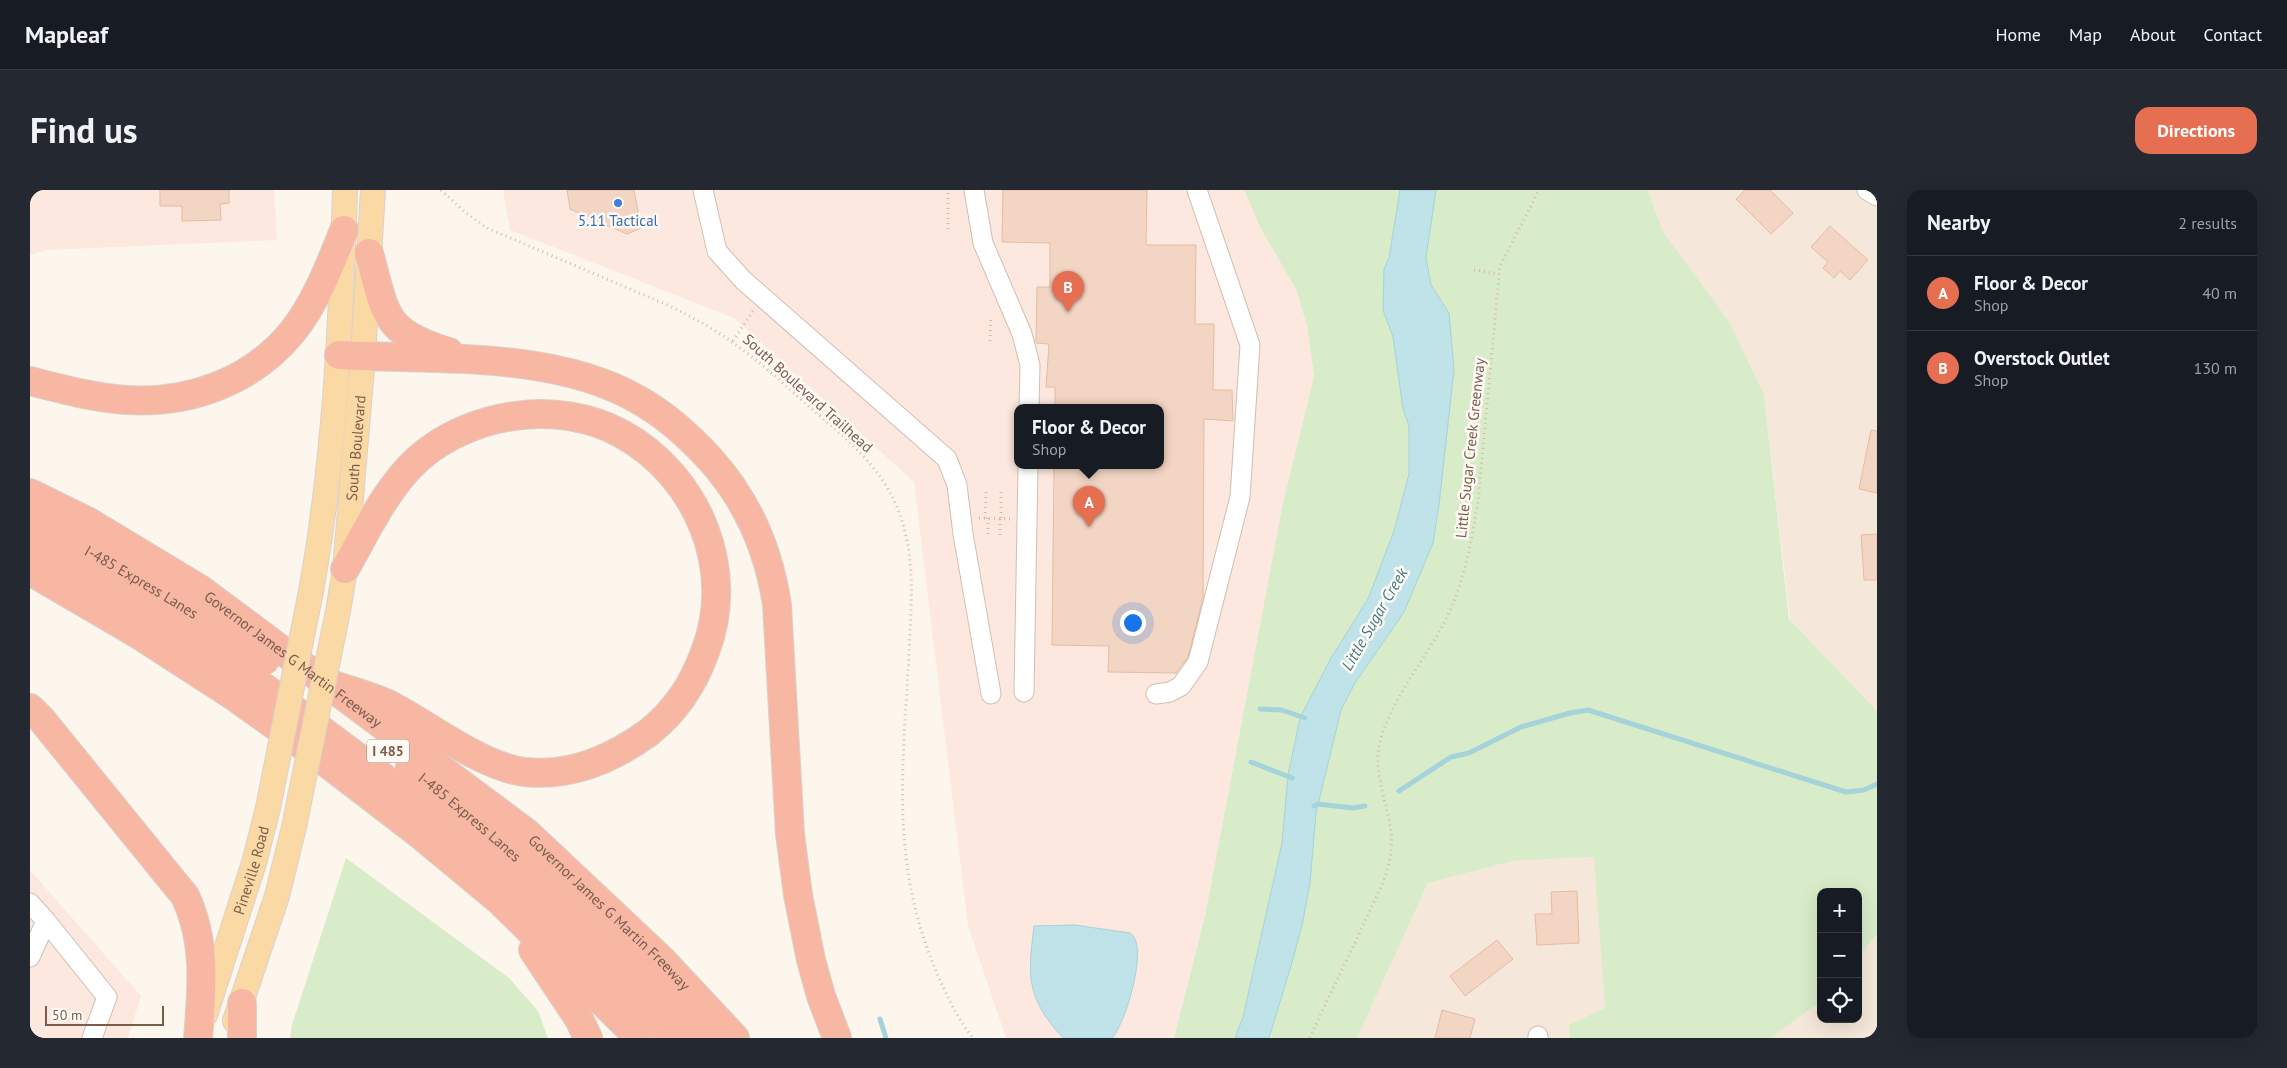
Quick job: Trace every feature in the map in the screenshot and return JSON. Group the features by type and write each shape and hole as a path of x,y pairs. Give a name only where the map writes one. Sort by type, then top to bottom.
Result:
{"highway":[{"path":"30,381 89,395 128,400 166,400 221,386 248,372 266,359 294,330 319,289 344,230"},
{"path":"369,253 385,310 399,330 425,345 476,361"},
{"path":"351,356 504,363 582,377 636,399 660,414 695,443 724,475 735,491 758,536 774,582 777,605 790,834 798,895 811,960 821,996 837,1038"},
{"path":"324,693 386,703 481,757 505,768 532,773 564,772 606,759 632,744 668,716 687,693 699,668 715,622 717,595 714,558 704,526 684,490 669,471 622,434 592,422 568,416 541,413 504,416 443,440 418,459 400,478 384,501 345,569"},
{"name":"Governor James G Martin Freeway","path":"30,493 89,522 200,589 324,693 527,833 663,961 735,1038"},
{"name":"I-485 Express Lanes","path":"30,517 132,574 234,638 345,717 424,778 502,844 614,946 706,1038"},
{"name":"I-485 Express Lanes","path":"30,544 99,583 214,654 261,685 368,765 483,857 551,916 675,1038"},
{"path":"30,571 136,633 235,696 319,757 418,833 500,901 639,1038"},
{"path":"30,708 42,720 186,896 194,913 202,956 198,1038"},
{"path":"500,901 579,1019 588,1038"},
{"path":"242,1003 242,1038"}],"main road":[{"name":"South Boulevard","path":"324,693 345,569 351,356 344,230 345,190"},
{"name":"South Boulevard","path":"290,698 311,591 327,486 369,253 372,190"},
{"name":"Pineville Road","path":"228,1038 242,1003 277,896 324,693"},
{"name":"Pineville Road","path":"198,1038 254,863 268,808 290,698"}],"street":[{"path":"703,190 717,250 743,280 947,459 957,485 963,534 991,694"},
{"path":"974,190 983,243 1018,325 1030,365 1029,404"},
{"path":"1156,694 1170,692 1181,686 1198,662 1240,497 1250,345 1197,190"},
{"path":"1867,190 1877,196"},
{"path":"1024,692 1028,469"},
{"path":"30,903 107,997 92,1038"},
{"path":"30,957 46,921"}],"path":[{"name":"South Boulevard Trailhead","path":"441,190 466,213 487,228 665,304 733,341 759,361 862,455 891,494 903,523 912,568 902,791 906,870 919,924 932,961 955,1010 973,1038"},
{"path":"948,190 948,229"},
{"name":"Little Sugar Creek Greenway","path":"1310,1038 1358,938 1388,867 1392,840 1378,768 1381,736 1401,693 1444,622 1469,551 1478,501 1502,258 1539,190"},
{"path":"1474,270 1499,274"},
{"path":"733,341 754,310"},
{"path":"990,341 991,316"},
{"path":"986,492 988,535"},
{"path":"1000,535 1001,492"}],"shaded area":[{"path":"30,190 274,190 277,240 46,250 30,255"},
{"path":"503,190 1244,190 1261,229 1296,289 1307,326 1314,376 1283,503 1205,916 1174,1038 1006,1038 968,926 914,482 734,318 510,230"},
{"path":"1648,190 1877,190 1877,712 1790,620 1764,396 1730,324 1663,233"},
{"path":"1595,857 1605,1008 1624,1038 1357,1038 1428,883 1513,861"},
{"path":"30,870 141,996 128,1038 30,1038"},
{"path":"1877,934 1877,1038 1771,1038 1817,1004 1817,1023 1862,1023 1862,952"}],"green space":[{"path":"1244,190 1648,190 1663,232 1730,323 1764,395 1789,619 1877,711 1877,934 1862,952 1862,888 1817,888 1817,1004 1771,1038 1570,1038 1569,1025 1605,1008 1594,857 1513,861 1428,883 1357,1038 1174,1038 1205,916 1283,503 1314,376 1307,326 1296,289 1261,229"},
{"path":"346,858 509,978 538,1011 548,1038 290,1038 292,1025"}],"water":[{"name":"Little Sugar Creek","path":"1400,190 1436,190 1426,258 1431,285 1449,313 1454,370 1433,543 1404,612 1355,683 1341,710 1316,813 1310,883 1302,925 1269,1038 1235,1038 1243,1017 1282,843 1288,775 1300,718 1331,658 1368,599 1394,531 1409,474 1409,426 1403,409 1393,337 1383,310 1384,269 1389,258"},
{"path":"1075,925 1130,933 1136,940 1137,968 1129,1002 1112,1038 1064,1038 1056,1031 1046,1017 1035,995 1031,973 1034,926"}],"building":[{"path":"160,190 229,190 229,203 220,204 221,220 182,221 182,206 160,206"},
{"path":"567,190 634,190 641,228 627,234 570,209"},
{"path":"1003,190 1147,190 1146,245 1196,245 1195,324 1214,324 1213,390 1232,390 1233,421 1204,419 1203,598 1188,657 1176,673 1108,672 1109,646 1052,645 1054,469 1164,469 1164,404 1055,404 1055,387 1046,387 1049,344 1036,343 1037,287 1050,287 1050,243 1002,242"},
{"path":"1745,190 1770,190 1793,213 1771,234 1736,199"},
{"path":"1830,226 1868,260 1850,280 1840,271 1834,278 1823,268 1828,262 1811,247"},
{"path":"1871,430 1877,431 1877,493 1859,489"},
{"path":"1877,534 1877,580 1864,580 1861,535"},
{"path":"1577,891 1579,943 1537,945 1535,914 1552,914 1551,892"},
{"path":"1497,940 1513,959 1465,996 1450,976"},
{"path":"1442,1010 1475,1019 1470,1038 1435,1038"}],"waterway":[{"path":"1260,709 1282,710 1305,718"},
{"path":"1399,791 1451,757 1469,753 1521,727 1570,713 1588,710 1846,792 1864,790 1877,784"},
{"path":"1251,762 1292,778"},
{"path":"1314,806 1318,804 1353,808 1365,806"},
{"path":"880,1019 886,1038"}],"place":[{"name":"5.11 Tactical","path":"618,203"},
{"name":"Overstock Outlet","path":"1068,312"},
{"name":"Floor & Decor","path":"1089,527"}]}
